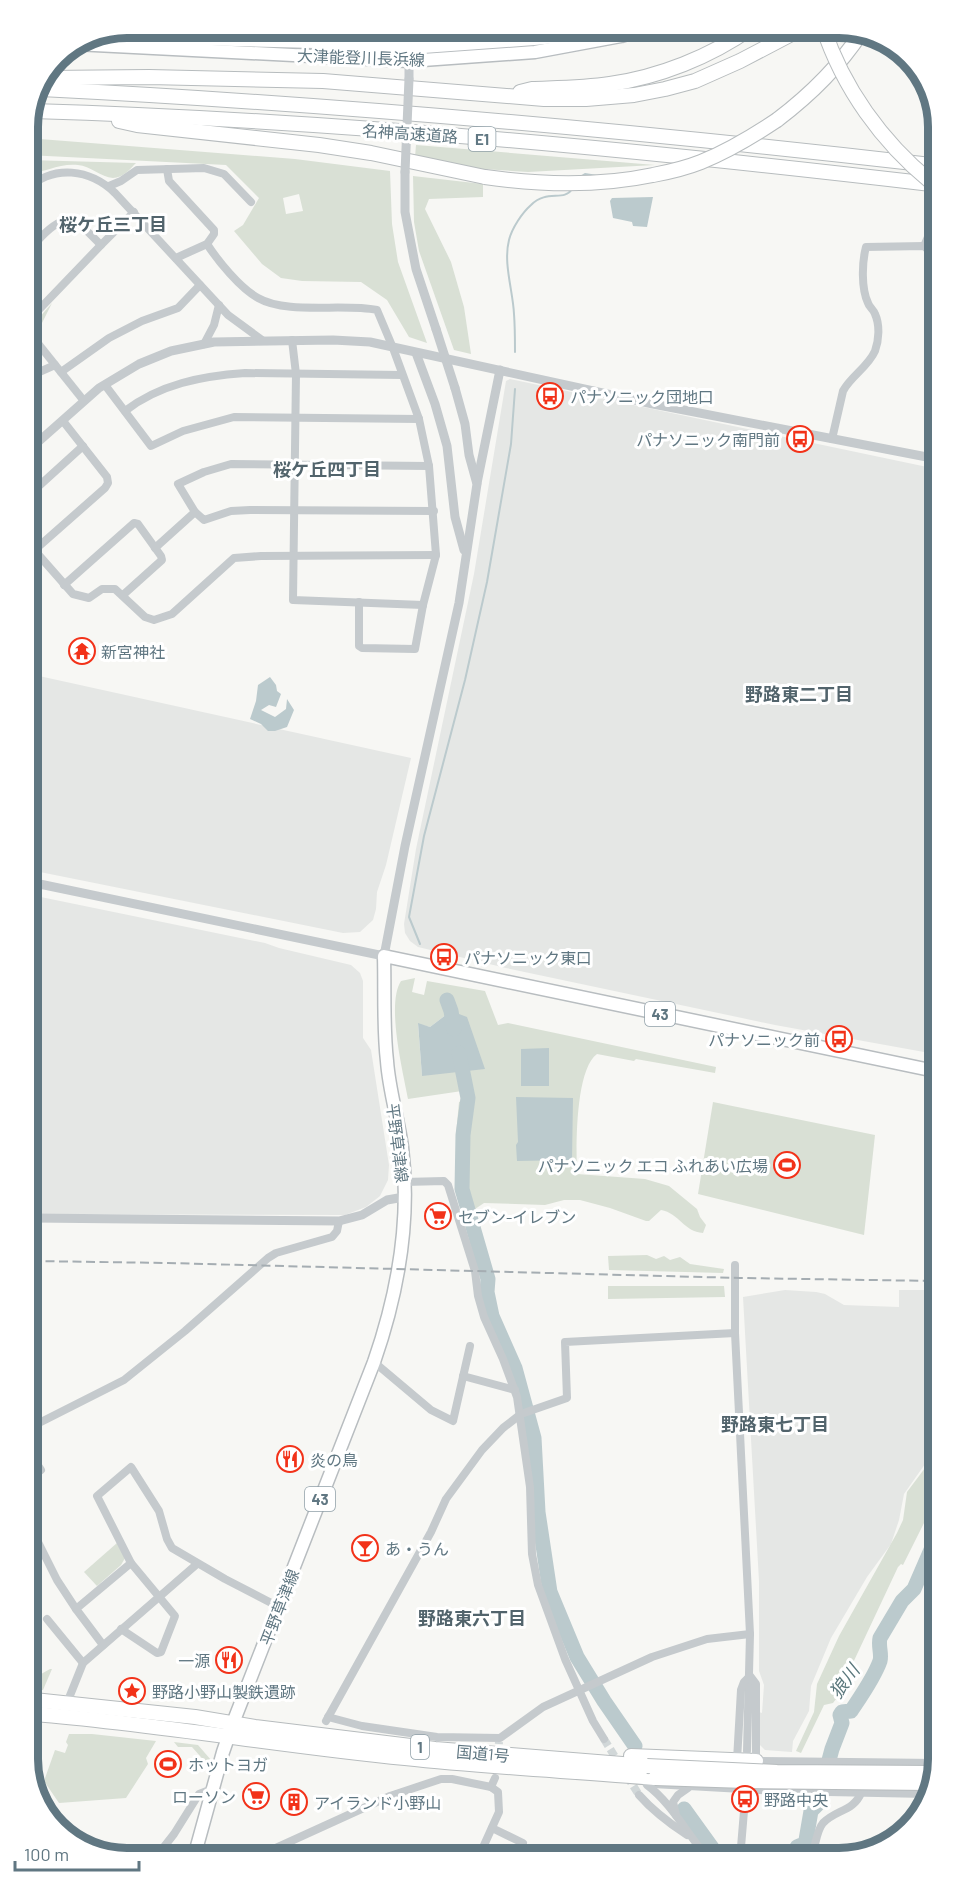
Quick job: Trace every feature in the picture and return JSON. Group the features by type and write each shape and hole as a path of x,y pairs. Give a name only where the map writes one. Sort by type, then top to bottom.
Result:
{"highway":[{"path":"506,95 532,89 609,84 638,78 686,63 733,38"},
{"path":"52,78 149,77 323,81 544,99 586,99 634,95 695,81 784,38"},
{"path":"829,38 846,79 868,114 902,155 928,180"},
{"path":"86,112 137,125 371,153 518,182 562,184 624,181 699,163 777,120 800,102 834,69 856,39"},
{"name":"名神高速道路","path":"46,89 530,123 734,142 928,165"},
{"name":"名神高速道路","path":"40,111 391,131 728,160 928,183"},
{"path":"728,160 759,168 928,192"},
{"name":"国道1号","path":"38,1700 67,1703 140,1718"},
{"name":"国道1号","path":"38,1714 140,1718 194,1724 404,1758 777,1772 926,1773"},
{"name":"国道1号","path":"230,1730 436,1743 646,1785 746,1781 924,1783"},
{"path":"538,1764 543,1754 747,1757"}],"main road":[{"name":"大津能登川長浜線","path":"154,38 315,42 409,54 544,38"},
{"name":"大津能登川長浜線","path":"92,45 409,54 535,52 610,38"},
{"name":"43","path":"384,956 928,1070"},
{"name":"平野草津線","path":"197,1847 230,1730 374,1362 394,1297 402,1238 404,1182 402,1146 387,1062 384,956"}],"street":[{"path":"409,54 405,212 416,269 465,424 469,455 477,484"},
{"path":"109,186 122,181 137,170 204,168 224,174 251,202"},
{"path":"167,169 169,181 214,230 207,244 176,258"},
{"path":"38,181 48,176 66,172 86,174 109,186 238,324 262,340"},
{"path":"38,311 134,212"},
{"path":"38,241 64,219 76,220 101,245"},
{"path":"832,439 843,391 870,361 878,339 879,328 876,314 867,302 862,262 866,248 927,242"},
{"path":"207,244 217,259 258,298 279,305 360,306 377,310 419,419 429,466 436,555 415,649 363,648 358,643 358,602"},
{"path":"38,374 58,368 142,321 178,308 201,285"},
{"path":"204,344 214,325 219,304"},
{"path":"38,442 105,385 139,364 171,351 204,344 292,340 370,342 653,404 928,457"},
{"path":"292,340 296,374 293,600 423,605"},
{"path":"38,343 84,401"},
{"path":"416,353 435,404 447,446 455,518 465,555"},
{"path":"38,884 384,956 405,846 459,603 477,484 500,370"},
{"path":"126,411 160,391 197,378 245,372 402,375"},
{"path":"105,385 151,446 183,431 234,417 419,419"},
{"path":"38,544 108,483 107,477 63,421"},
{"path":"38,487 83,446"},
{"path":"429,466 231,464 183,480 178,484 195,512 204,520 231,511 434,512"},
{"path":"155,548 195,512"},
{"path":"64,585 134,524 138,524 162,560 123,595"},
{"path":"38,557 73,594 89,598 102,589 108,588 123,595 135,609 145,617 154,620 172,614 234,558 436,555"},
{"path":"404,1182 444,1181 448,1185 475,1271 478,1296 484,1317 504,1359 514,1390 526,1412 532,1554 538,1585 565,1659 588,1687 593,1721 604,1739"},
{"path":"38,1218 339,1221 362,1215 387,1200 404,1197"},
{"path":"38,1423 124,1380 185,1331 268,1258 276,1253 332,1237 337,1231 339,1221"},
{"path":"735,1265 735,1333 750,1634 747,1757"},
{"path":"735,1333 566,1342 567,1398 526,1412 503,1428 482,1450 446,1499 431,1533 327,1719 436,1743 500,1740 543,1707 652,1657 707,1639 750,1634"},
{"path":"374,1362 431,1410 453,1421 470,1346"},
{"path":"463,1376 514,1390"},
{"path":"121,1629 158,1653 161,1652 175,1616 131,1563 97,1496 131,1467 155,1503 172,1548 197,1564 279,1607"},
{"path":"38,1542 57,1580 104,1645"},
{"path":"76,1609 131,1563"},
{"path":"67,1703 83,1662 197,1564"},
{"path":"47,1619 83,1662"},
{"path":"747,1757 741,1690 744,1682 750,1676"},
{"path":"747,1757 756,1684 750,1676"},
{"path":"747,1757 873,1763 928,1763"},
{"path":"873,1763 876,1793"},
{"path":"277,1847 390,1796 441,1779 452,1779 493,1783 498,1792 500,1812 483,1848"},
{"path":"646,1785 920,1794"},
{"path":"646,1785 653,1789 700,1848"},
{"path":"646,1785 649,1807 693,1840"},
{"path":"676,1816 673,1803 688,1788"},
{"path":"164,1847 199,1794 212,1789"},
{"path":"814,1848 821,1825 830,1817 851,1807 861,1793"},
{"path":"741,1848 745,1799"},
{"path":"492,1828 524,1843"}],"shaded area":[{"path":"38,139 295,159 390,171 392,224 398,262 427,343 409,337 387,300 361,282 302,281 281,278 262,264 234,231 243,225 259,198 226,165 38,156","holes":["299,194 303,211 286,214 283,198"]},
{"path":"416,145 655,165 528,172 483,169 415,157"},
{"path":"38,160 136,163 117,178 104,176 78,165 65,165 38,171"},
{"path":"413,176 483,184 483,197 429,199 425,209 451,262 464,307 471,354 454,350 419,251 414,222"},
{"path":"653,197 647,227 633,226 632,222 613,218 610,201 612,198"},
{"path":"52,303 38,331 38,319"},
{"path":"510,379 928,467 928,1053 775,1025 506,968 418,947 410,941 405,933 404,924 416,849 474,574 506,381"},
{"path":"38,676 411,758 386,865 377,892 373,920 360,932 343,933 38,872"},
{"path":"270,677 281,694 276,707 269,705 261,710 275,717 286,709 287,699 294,710 287,727 275,731 268,731 261,724 250,719 258,685"},
{"path":"38,896 265,943 351,965 360,973 363,981 363,1038 371,1050 389,1165 388,1180 380,1196 366,1207 345,1215 38,1214"},
{"path":"415,978 412,992 424,995 427,981 485,991 498,1025 508,1023 716,1067 715,1073 597,1054 584,1076 578,1110 577,1174 645,1179 669,1186 697,1209 706,1225 703,1233 696,1232 661,1210 646,1221 580,1200 564,1200 545,1205 484,1203 475,1209 470,1207 465,1194 466,1134 456,1134 459,1102 464,1100 462,1091 408,1099 395,1021 395,1005 401,981","holes":["451,1011 422,1076 418,1024 430,1027"]},
{"path":"451,1011 467,1017 485,1069 422,1076 418,1023 430,1027"},
{"path":"549,1048 549,1086 521,1086 521,1049"},
{"path":"516,1097 573,1098 572,1160 517,1161"},
{"name":"パナソニック エコ ふれあい広場","path":"713,1102 875,1135 864,1235 698,1194"},
{"path":"647,1255 656,1259 664,1256 670,1260 680,1257 690,1264 724,1269 723,1273 609,1270 608,1256"},
{"path":"608,1286 724,1286 725,1297 608,1299"},
{"path":"785,1290 825,1294 844,1305 899,1307 899,1290 928,1290 928,1460 904,1494 891,1544 867,1577 831,1638 811,1686 809,1711 793,1741 792,1752 765,1750 758,1743 759,1712 762,1713 764,1685 759,1671 759,1581 743,1297"},
{"path":"928,1464 928,1515 903,1565 898,1567 836,1699 833,1703 824,1705 801,1753 796,1751 814,1712 817,1684 839,1636 903,1520 907,1492"},
{"path":"117,1543 125,1558 121,1565 97,1586 84,1572"},
{"path":"52,1669 43,1690 38,1689 38,1676"},
{"path":"69,1734 92,1734 156,1741 146,1758 148,1764 126,1798 59,1803 44,1781 55,1750 65,1753"},
{"path":"174,1742 198,1745 211,1760 208,1765 192,1747 178,1747"},
{"path":"48,1794 52,1800 52,1807 49,1803 45,1796"}],"waterway":[{"path":"580,177 585,174 597,176"},
{"path":"515,352 514,314 507,258 510,235 521,216 537,200 564,195 572,189"},
{"path":"420,944 409,917 424,836 465,680 487,582 511,444 515,389"},
{"path":"447,1000 454,1029"},
{"path":"459,1053 468,1098 463,1135 462,1189 488,1279 487,1292 492,1316 515,1368 534,1438 538,1512 550,1592 577,1657 635,1746"},
{"name":"狼川","path":"797,1848 806,1840 811,1811 817,1805 832,1749 842,1723 840,1715 842,1712 851,1711 867,1687 880,1661 880,1638 902,1601 914,1589 928,1557"},
{"path":"684,1809 712,1848"}],"tunnel":[{"path":"604,1739 620,1765"},
{"path":"498,1756 499,1742"},
{"path":"627,1776 639,1795"}],"railway":[{"path":"38,1261 928,1281"}],"place":[{"name":"パナソニック団地口","path":"550,396"},
{"name":"パナソニック南門前","path":"800,439"},
{"name":"新宮神社","path":"82,651"},
{"name":"パナソニック東口","path":"444,957"},
{"name":"パナソニック前","path":"839,1039"},
{"name":"パナソニック エコ ふれあい広場","path":"787,1165"},
{"name":"セブン-イレブン","path":"438,1216"},
{"name":"炎の鳥","path":"290,1459"},
{"name":"あ・うん","path":"365,1548"},
{"name":"一源","path":"229,1660"},
{"name":"野路小野山製鉄遺跡","path":"132,1691"},
{"name":"ホットヨガ","path":"168,1764"},
{"name":"ローソン","path":"256,1796"},
{"name":"野路中央","path":"745,1799"},
{"name":"アイランド小野山","path":"294,1802"}],"district":[{"name":"桜ケ丘三丁目","path":"113,224"},
{"name":"桜ケ丘四丁目","path":"327,469"},
{"name":"野路東二丁目","path":"799,694"},
{"name":"野路東七丁目","path":"775,1424"},
{"name":"野路東六丁目","path":"472,1618"}]}
